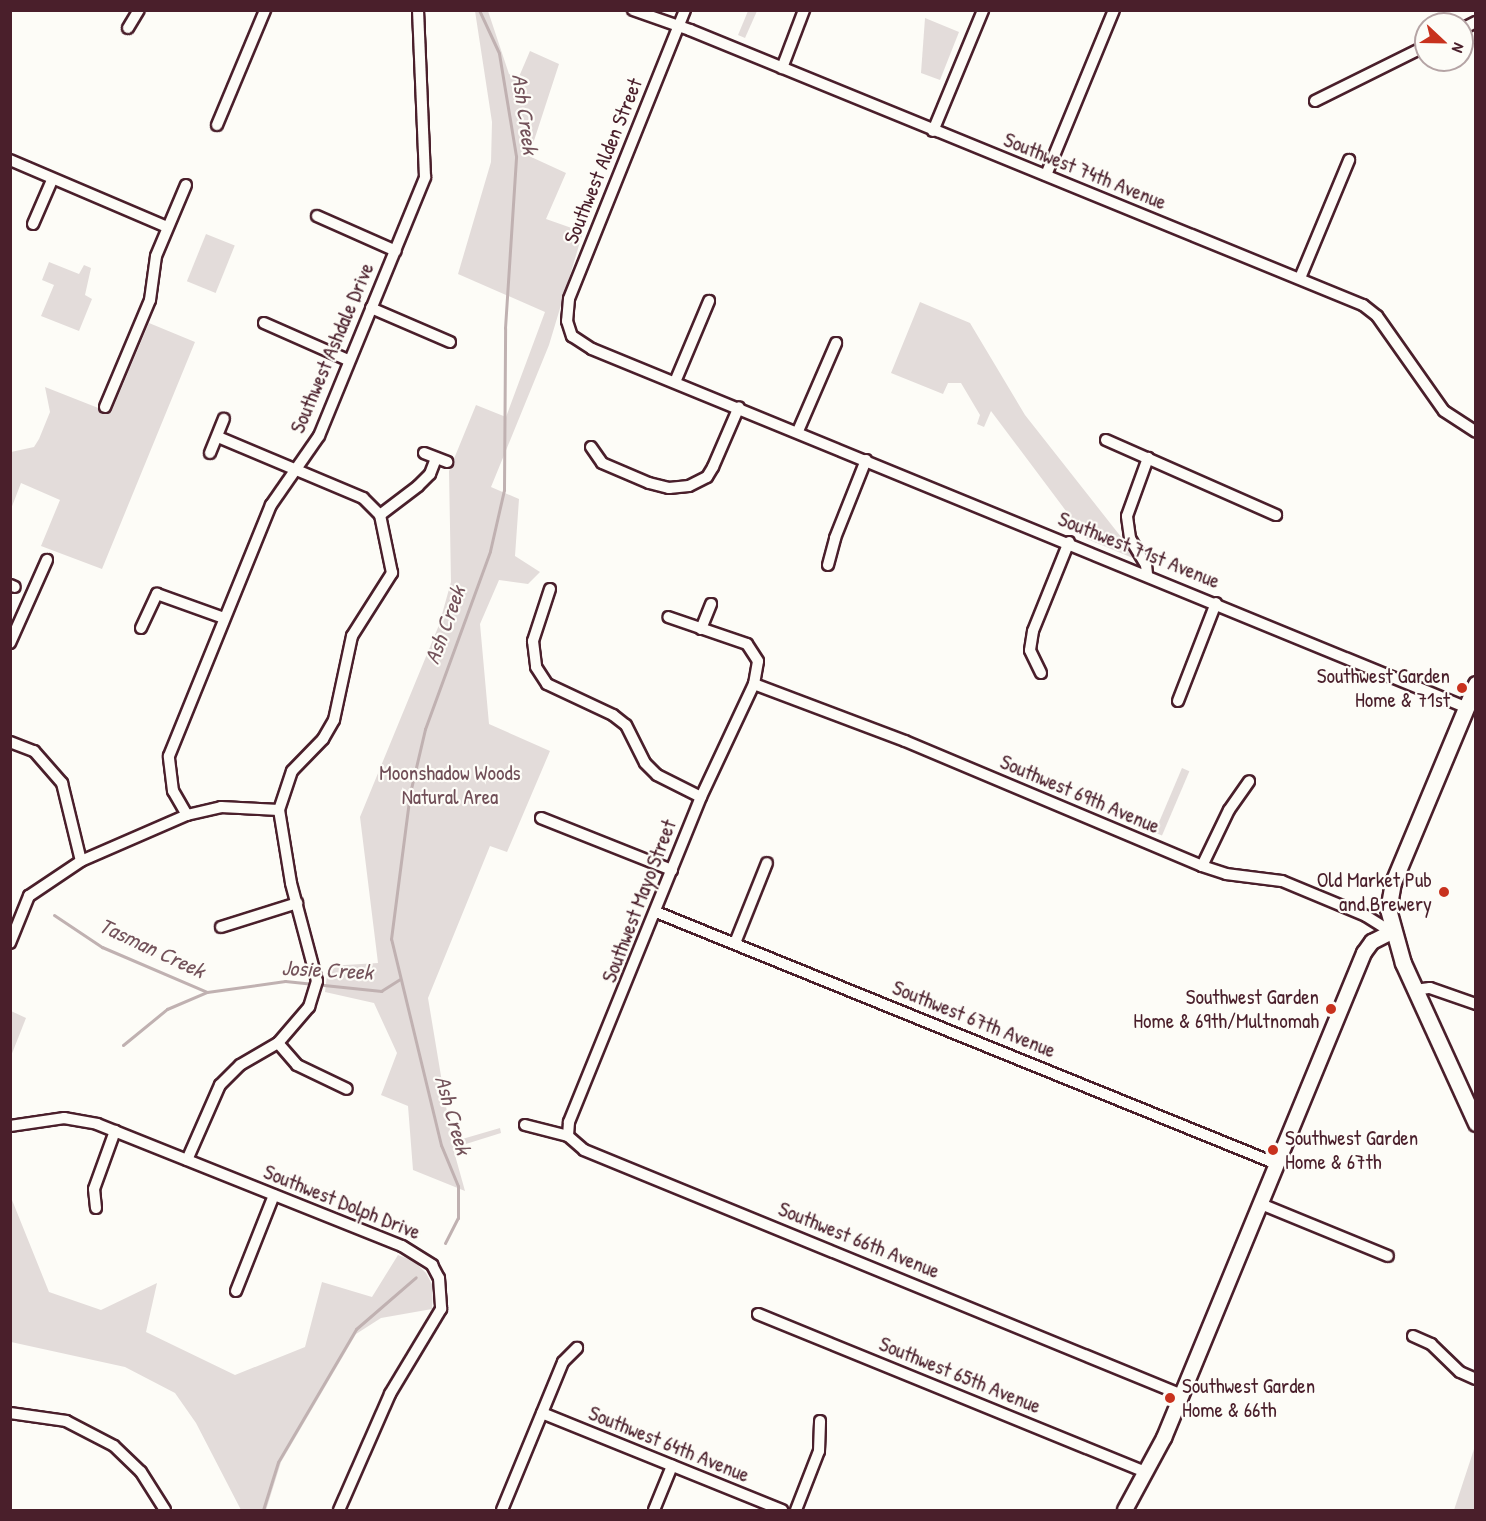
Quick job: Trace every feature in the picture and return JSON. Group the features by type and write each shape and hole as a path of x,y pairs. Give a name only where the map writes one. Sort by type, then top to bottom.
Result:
{"main road":[{"path":"1476,684 1393,882 1388,909 1392,932 1415,990 1476,1123"}],"street":[{"path":"128,28 139,10"},
{"path":"217,125 265,10"},
{"name":"Southwest Ashdale Drive","path":"187,815 173,791 169,756 271,505 319,436 348,360 425,177 418,10"},
{"name":"Southwest 74th Avenue","path":"633,10 1300,278 1371,310 1444,411 1476,432"},
{"name":"Southwest Alden Street","path":"568,328 569,299 685,10"},
{"path":"782,68 804,10"},
{"path":"933,131 983,10"},
{"path":"1046,175 1114,10"},
{"path":"1315,100 1414,52"},
{"path":"10,160 52,180 167,227"},
{"path":"1300,278 1349,160"},
{"path":"33,224 52,180"},
{"path":"105,407 150,300 156,256 186,185"},
{"path":"317,216 396,250"},
{"path":"675,382 710,300"},
{"path":"371,309 450,342"},
{"path":"264,323 348,360"},
{"name":"Southwest 71st Avenue","path":"568,328 572,336 592,349 1069,542 1465,707"},
{"path":"798,431 836,343"},
{"path":"591,447 602,463 649,483 669,488 689,486 707,477 739,407"},
{"path":"210,453 224,419"},
{"path":"187,1160 220,1085 240,1065 278,1043 309,1007 316,981 297,903 279,810 292,771 323,739 334,720 352,636 392,573 380,515 363,498 218,437"},
{"path":"1106,440 1276,515"},
{"path":"424,453 447,462"},
{"path":"380,515 430,474 436,458"},
{"path":"1147,574 1146,565 1130,538 1127,516 1148,458"},
{"path":"828,565 835,538 866,460"},
{"path":"1041,673 1030,650 1033,631 1069,542"},
{"path":"10,643 47,560"},
{"path":"550,589 533,641 536,667 547,684 570,698 613,715 626,725 645,763 657,775 701,797"},
{"path":"141,628 157,594 224,618"},
{"path":"701,629 711,603"},
{"path":"1178,701 1216,603"},
{"path":"668,617 752,647 758,661 754,684"},
{"name":"Southwest Mayo Street","path":"568,1136 572,1116 701,797 754,684"},
{"name":"Southwest 69th Avenue","path":"754,684 905,741 1202,866 1226,874 1282,881 1366,916 1392,932"},
{"path":"10,742 34,751 62,783 81,861"},
{"path":"1202,866 1229,810 1249,781"},
{"path":"10,943 29,896 81,861 187,815 221,807 279,810"},
{"path":"541,819 672,870"},
{"path":"735,944 767,863"},
{"path":"221,927 297,903"},
{"name":"Southwest 67th Avenue","path":"656,912 1277,1164"},
{"path":"1125,1510 1147,1473 1182,1395 1364,953 1372,942 1392,932"},
{"path":"1415,990 1430,988 1476,1004"},
{"path":"278,1043 297,1065 347,1089"},
{"name":"Southwest Dolph Drive","path":"10,1126 64,1118 115,1131 422,1256 439,1278 442,1296 437,1318 390,1395 339,1510"},
{"name":"Southwest 66th Avenue","path":"525,1125 568,1136 584,1150 1182,1395"},
{"path":"96,1208 94,1189 115,1131"},
{"path":"236,1291 274,1195"},
{"path":"1261,1204 1388,1256"},
{"name":"Southwest 65th Avenue","path":"758,1314 1147,1473"},
{"path":"1413,1335 1437,1348 1460,1372 1476,1379"},
{"path":"502,1510 563,1362 577,1348"},
{"path":"10,1413 66,1421 114,1446 141,1472 165,1510"},
{"name":"Southwest 64th Avenue","path":"542,1413 782,1510"},
{"path":"796,1510 819,1451 820,1421"},
{"path":"654,1510 672,1466"}],"green space":[{"name":"Moonshadow Woods Natural Area","path":"475,11 488,11 509,74 518,79 530,51 559,64 529,156 566,173 546,219 583,232 549,345 491,487 519,499 515,556 540,572 528,584 499,580 480,624 489,724 550,751 507,852 490,846 428,998 452,1142 500,1128 501,1133 453,1148 465,1191 413,1170 408,1106 381,1095 397,1053 374,1003 325,992 328,966 378,963 360,817 439,625 451,582 449,471 476,405 506,417 545,312 458,274 491,162 492,122"},
{"path":"748,11 757,11 745,38 738,35"},
{"path":"925,18 959,32 940,80 921,73"},
{"path":"206,234 235,246 216,293 187,281"},
{"path":"49,262 79,274 84,265 91,268 85,295 92,299 79,331 41,316 54,285 42,280"},
{"path":"920,302 970,323 1025,415 1140,561 1087,539 991,411 984,427 977,424 980,415 961,383 948,383 943,394 891,373"},
{"path":"149,323 195,342 102,569 41,546 60,500 21,483 11,509 11,452 34,447 39,439 50,412 45,387 111,413"},
{"path":"1182,768 1189,771 1162,836 1155,832"},
{"path":"11,1011 26,1018 11,1056"},
{"path":"12,1200 49,1292 101,1310 157,1283 146,1332 235,1375 305,1347 322,1282 372,1297 398,1255 414,1261 426,1273 433,1286 432,1309 381,1318 356,1334 281,1462 266,1510 241,1510 196,1423 175,1393 125,1367 11,1342"},
{"path":"1475,1446 1475,1510 1454,1510"}],"waterway":[{"name":"Ash Creek","path":"445,1243 458,1218 458,1186 441,1145 391,939 410,793 425,729 490,551 504,490 505,328 516,156 499,53 479,10"},
{"name":"Tasman Creek","path":"54,915 102,947 207,992"},
{"name":"Josie Creek","path":"123,1045 167,1009 207,992 285,981 381,991 400,979"},
{"name":"Ash Creek","path":"263,1510 278,1462 356,1329 416,1277"}],"place":[{"name":"Southwest Garden Home & 71st","path":"1462,688"},
{"name":"Old Market Pub and Brewery","path":"1444,892"},
{"name":"Southwest Garden Home & 69th/Multnomah","path":"1331,1009"},
{"name":"Southwest Garden Home & 67th","path":"1273,1150"},
{"name":"Southwest Garden Home & 66th","path":"1170,1398"}]}
